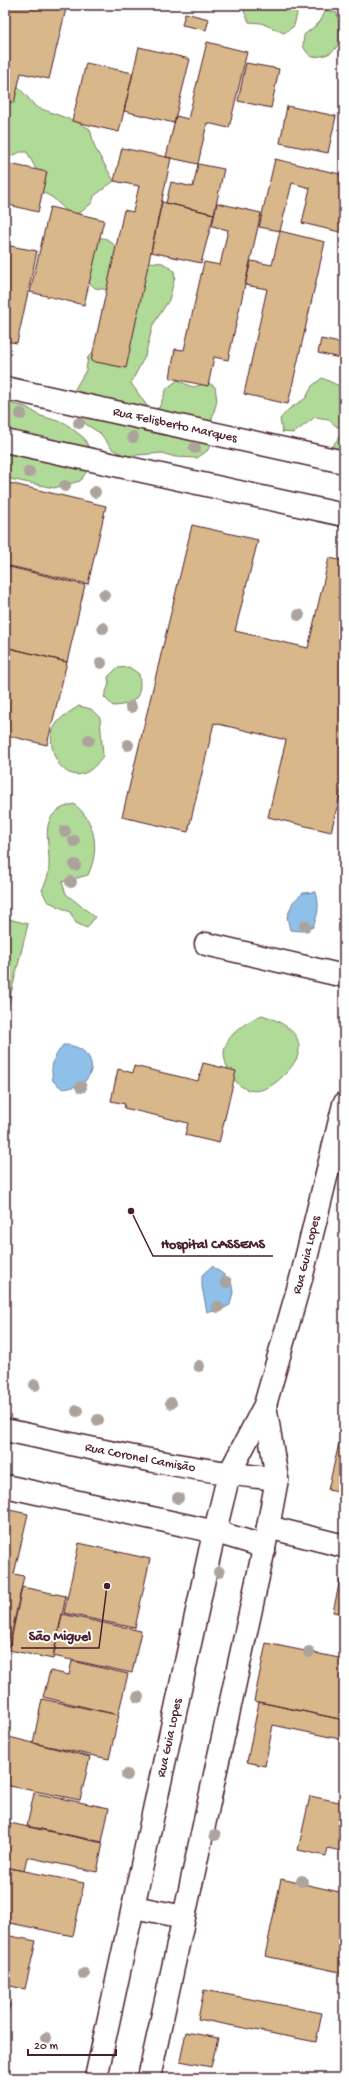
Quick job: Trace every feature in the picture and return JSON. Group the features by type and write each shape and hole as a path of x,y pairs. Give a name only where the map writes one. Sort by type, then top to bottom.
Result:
{"main road":[{"name":"Rua Felisberto Marques","path":"5,388 344,462"},
{"path":"5,440 344,515"},
{"path":"206,944 344,976"},
{"name":"Rua Guia Lopes","path":"96,2078 229,1474 265,1405 302,1275 344,1104"},
{"name":"Rua Guia Lopes","path":"149,2078 264,1549 277,1479 265,1405"},
{"name":"Rua Coronel Camisão","path":"5,1430 155,1462 229,1474 277,1479"},
{"path":"5,1486 216,1532 253,1543 264,1549"},
{"path":"268,1527 344,1546"},
{"path":"134,1907 184,1917"}],"green space":[{"path":"247,5 293,5 297,14 294,26 284,33 261,23 249,22 244,11"},
{"path":"326,10 337,13 339,31 338,44 330,53 322,56 311,57 303,47 304,35 320,22"},
{"path":"5,79 13,81 36,107 77,122 90,129 95,148 114,181 94,196 92,203 81,212 75,214 68,212 53,198 41,191 37,171 27,152 20,152 5,159"},
{"path":"93,236 107,239 123,252 149,262 163,263 174,271 175,277 169,300 153,325 145,356 131,383 149,409 159,408 167,388 178,380 192,387 209,383 215,387 217,401 211,422 215,439 207,451 197,458 175,457 162,453 125,456 112,449 100,433 87,425 77,416 74,409 75,389 86,370 88,357 102,343 110,290 95,288 85,279"},
{"path":"322,378 344,388 344,427 337,427 328,419 315,417 294,433 282,432 280,419 289,409 306,398 312,386"},
{"path":"5,402 26,407 41,416 65,423 84,438 95,460 80,481 54,488 5,478"},
{"path":"344,436 344,476 341,456 332,447 339,437"},
{"path":"129,667 139,674 140,689 138,694 132,702 113,706 104,697 109,684 108,677 117,668"},
{"path":"79,706 91,709 100,718 103,756 91,770 76,775 69,773 62,768 57,761 52,744 52,736 56,724 65,715"},
{"path":"74,804 87,819 91,827 94,836 94,856 88,875 62,882 66,894 95,917 87,928 76,923 70,912 47,901 42,890 49,869 47,836 50,820 54,814 62,808"},
{"path":"5,918 28,924 5,1018"},
{"path":"262,1015 283,1024 291,1030 299,1045 294,1063 280,1079 267,1088 253,1091 246,1089 233,1078 229,1072 224,1052 229,1039 238,1029"}],"water":[{"path":"316,892 318,910 313,927 302,931 290,930 287,917 293,902 303,893"},
{"path":"63,1045 77,1047 83,1051 90,1060 91,1066 90,1073 84,1082 63,1089 53,1081 52,1066"},
{"path":"212,1266 231,1280 233,1292 230,1305 219,1311 207,1312 202,1287 202,1275"}],"building":[{"path":"5,5 47,5 66,9 49,79 21,73 14,103 5,101"},
{"path":"185,13 209,19 206,30 182,25"},
{"path":"207,42 247,52 229,128 207,123 198,164 166,157 176,116 188,119"},
{"path":"139,47 190,59 174,123 124,111"},
{"path":"86,63 133,73 119,132 72,121"},
{"path":"246,63 279,69 271,108 238,101"},
{"path":"287,106 336,116 328,153 280,143"},
{"path":"122,148 171,158 126,368 91,361 124,210 133,212 139,186 114,181"},
{"path":"275,159 344,175 344,233 302,223 310,188 292,183 280,231 259,227"},
{"path":"5,163 47,172 38,212 5,204"},
{"path":"198,164 224,169 214,214 166,203 171,182 193,187"},
{"path":"162,202 214,214 201,263 151,252"},
{"path":"217,203 261,213 228,360 214,357 208,386 170,378 175,349 184,350 204,262 220,265 228,230 212,226"},
{"path":"50,207 104,220 84,305 30,292"},
{"path":"280,231 325,242 288,404 244,394 267,289 245,285 251,261 272,265"},
{"path":"5,245 37,251 17,343 5,341"},
{"path":"321,339 344,344 344,359 318,353"},
{"path":"5,482 106,506 88,584 5,565"},
{"path":"192,525 258,540 235,631 308,648 329,558 344,561 344,779 331,832 268,817 286,740 214,723 188,832 122,817"},
{"path":"5,566 85,585 67,662 5,647"},
{"path":"5,647 67,662 47,745 5,735"},
{"path":"203,1063 236,1071 219,1143 185,1135 188,1123 124,1108 125,1104 111,1101 118,1069 133,1073 134,1066 198,1081"},
{"path":"344,1422 344,1493 328,1490"},
{"path":"5,1509 28,1514 14,1574 24,1576 9,1646 5,1645"},
{"path":"79,1543 150,1559 135,1628 64,1613"},
{"path":"340,1580 344,1581 344,1614 333,1612"},
{"path":"22,1587 66,1596 53,1659 9,1650"},
{"path":"62,1614 141,1631 132,1673 53,1656"},
{"path":"266,1643 344,1659 344,1720 254,1701"},
{"path":"72,1661 128,1674 118,1715 43,1697 50,1671 69,1675"},
{"path":"42,1699 119,1715 109,1759 33,1743"},
{"path":"259,1702 344,1720 344,1740 273,1725 265,1766 247,1762"},
{"path":"5,1736 90,1757 80,1800 5,1785"},
{"path":"34,1793 109,1808 102,1842 27,1826"},
{"path":"310,1796 344,1803 344,1852 328,1848 326,1856 298,1850"},
{"path":"5,1822 103,1843 97,1872 27,1857 24,1871 5,1867"},
{"path":"5,1867 84,1883 73,1936 5,1922"},
{"path":"281,1879 344,1893 344,1973 265,1956"},
{"path":"5,1935 36,1941 25,1989 5,1985"},
{"path":"204,1990 322,2013 316,2042 198,2019"},
{"path":"5,2003 10,2004 5,2025"},
{"path":"186,2032 218,2038 211,2067 180,2061"}],"place":[{"name":"Hospital CASSEMS","path":"131,1211"},
{"name":"São Miguel","path":"107,1586"}]}
